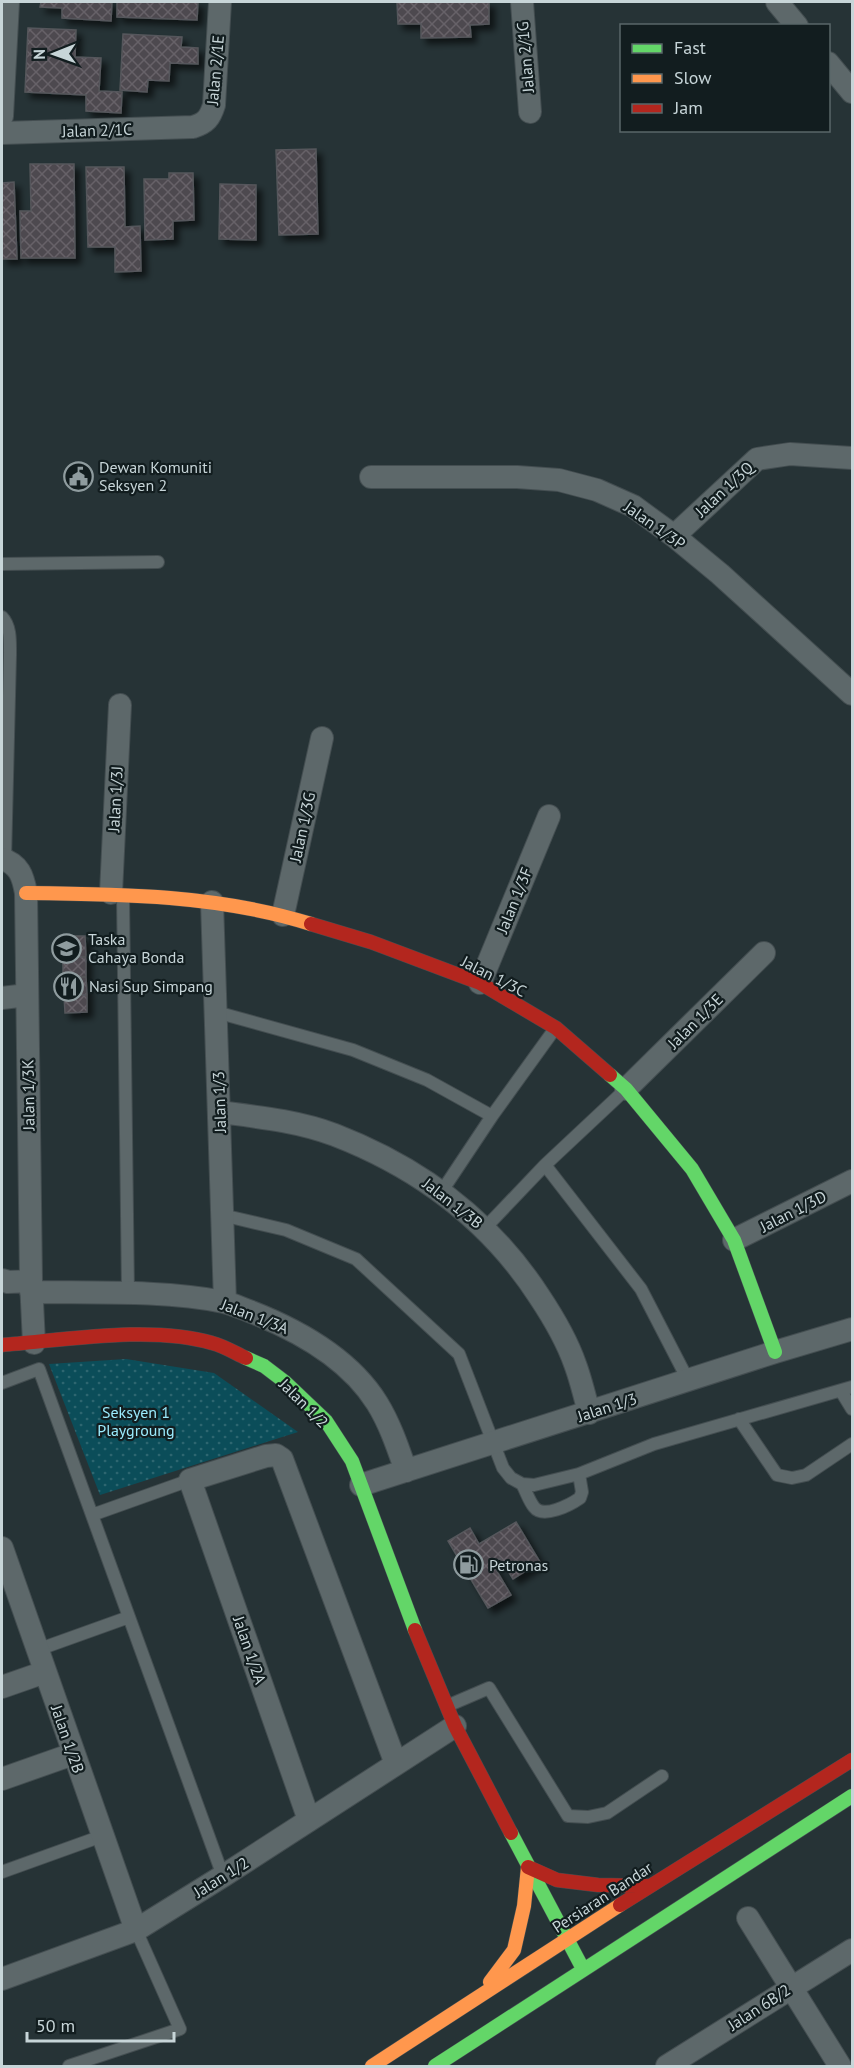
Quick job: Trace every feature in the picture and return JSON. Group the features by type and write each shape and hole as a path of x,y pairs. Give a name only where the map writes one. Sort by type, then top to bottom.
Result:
{"street":[{"path":"2,116 8,2"},
{"name":"Jalan 2/1E","path":"192,127 204,124 210,117 214,105 220,2"},
{"name":"Jalan 2/1G","path":"522,2 530,112"},
{"path":"777,2 795,24"},
{"path":"830,65 852,92"},
{"name":"Jalan 2/1C","path":"2,133 192,127"},
{"name":"Jalan 1/3Q","path":"674,536 757,459 790,454 852,458"},
{"name":"Jalan 1/3P","path":"371,477 494,477 559,480 597,490 633,506 720,574 852,694"},
{"name":"Jalan 1/3J","path":"117,893 120,705"},
{"name":"Jalan 1/3G","path":"283,915 322,738"},
{"name":"Jalan 1/3F","path":"480,983 549,816"},
{"name":"Jalan 1/3K","path":"3,859 18,867 24,879 26,893 31,1286 34,1343"},
{"name":"Jalan 1/3C","path":"26,893 117,893 212,902 283,915 371,942 480,983 556,1028 626,1089 692,1169 734,1240 775,1352"},
{"name":"Jalan 1/3","path":"212,902 225,1302"},
{"name":"Jalan 1/3E","path":"626,1089 764,953"},
{"path":"2,998 27,995"},
{"name":"Jalan 1/3B","path":"219,1112 274,1119 333,1135 392,1160 442,1191 485,1228 524,1273 552,1315 575,1363 590,1413"},
{"name":"Jalan 1/3D","path":"734,1240 852,1181"},
{"name":"Jalan 1/3A","path":"2,1280 31,1286 176,1296 225,1302 268,1318 332,1354 357,1377 377,1402 392,1431 406,1471"},
{"name":"Jalan 1/3","path":"362,1485 852,1329"},
{"name":"Jalan 1/2","path":"2,1346 148,1334 187,1337 214,1343 264,1366 285,1382 326,1421 352,1461 450,1716 583,1969"},
{"path":"190,1480 266,1456 276,1455 282,1459 396,1764"},
{"name":"Jalan 1/2A","path":"190,1480 309,1820"},
{"name":"Jalan 1/2B","path":"2,1548 7,1583 37,1650 136,1930"},
{"path":"2,1687 45,1672"},
{"name":"Jalan 1/2","path":"2,1979 136,1930 396,1764 450,1716"},
{"path":"2,1779 73,1754"},
{"name":"Persiaran Bandar","path":"372,2067 650,1886 852,1760"},
{"path":"435,2067 852,1796"},
{"path":"478,1998 514,1950 525,1906 528,1867 557,1880 598,1885 650,1886"},
{"path":"748,1918 840,2067"},
{"name":"Jalan 6B/2","path":"667,2067 852,1950"}],"lane":[{"path":"2,564 158,562"},
{"path":"2,617 10,637 3,859"},
{"path":"117,893 128,1294"},
{"path":"216,1012 353,1050 427,1080 492,1116"},
{"path":"442,1191 492,1116 556,1028"},
{"path":"485,1228 545,1166 626,1089"},
{"path":"545,1166 641,1289 688,1380"},
{"path":"222,1215 286,1230 356,1259 459,1354 504,1468 510,1478 522,1484 534,1485 579,1474 654,1444 846,1389 852,1409"},
{"path":"2,1383 39,1369 223,1876"},
{"path":"739,1419 777,1475 792,1478 806,1475 852,1444"},
{"path":"522,1484 534,1508 541,1512 551,1511 580,1498 582,1492 579,1474"},
{"path":"92,1515 190,1480"},
{"path":"37,1650 129,1617"},
{"path":"450,1716 489,1688 568,1816 588,1817 607,1813 662,1776"},
{"path":"2,1872 102,1836"},
{"path":"69,2067 180,2029 136,1930"}],"green space":[{"name":"Seksyen 1 Playgroung","path":"126,1359 214,1373 298,1432 100,1495 49,1364"}],"building":[{"path":"41,2 112,2 111,21 62,18 62,8 40,7"},
{"path":"117,2 198,2 197,20 117,17"},
{"path":"397,2 489,2 489,24 470,25 471,37 421,38 421,24 398,24"},
{"path":"28,28 76,30 75,57 101,58 99,91 122,92 121,113 86,111 86,95 25,92"},
{"path":"123,34 182,37 181,47 198,48 198,64 170,63 169,81 148,80 147,92 120,90"},
{"path":"316,149 318,234 279,235 276,150"},
{"path":"30,164 74,164 75,258 21,258 20,211 31,211"},
{"path":"86,167 124,167 125,227 140,226 141,271 115,272 115,247 88,247"},
{"path":"169,173 193,173 194,220 173,221 173,239 145,240 144,179 169,179"},
{"path":"14,182 17,259 2,259 2,183"},
{"path":"220,184 256,185 256,240 219,239"},
{"path":"63,936 85,936 86,957 63,957"},
{"path":"63,957 86,957 86,977 63,977"},
{"path":"63,977 86,977 87,995 64,995"},
{"path":"64,995 87,995 87,1012 65,1013"},
{"path":"516,1522 540,1562 513,1579 500,1558 492,1563 511,1595 488,1608 448,1541 470,1528 479,1544"}],"traffic: fast":[{"path":"610,1075 626,1089 692,1169 734,1240 775,1352"},
{"path":"246,1358 264,1366 285,1382 326,1421 352,1461 415,1630"},
{"path":"435,2066 852,1796"},
{"path":"511,1833 583,1969"}],"traffic: slow":[{"path":"26,893 170,898 241,907 311,924"},
{"path":"490,1982 514,1950 524,1906 528,1867"},
{"path":"372,2066 620,1905"}],"traffic: jam":[{"path":"311,924 371,942 480,983 556,1028 610,1075"},
{"path":"2,1345 108,1335 163,1335 212,1343 246,1358"},
{"path":"415,1630 455,1726 511,1833"},
{"path":"620,1905 852,1760"},
{"path":"528,1867 557,1880 598,1885 650,1886"}],"place":[{"name":"Dewan Komuniti Seksyen 2","path":"78,476"},
{"name":"Taska Cahaya Bonda","path":"67,948"},
{"name":"Nasi Sup Simpang","path":"68,986"},
{"name":"Petronas","path":"468,1565"}]}
